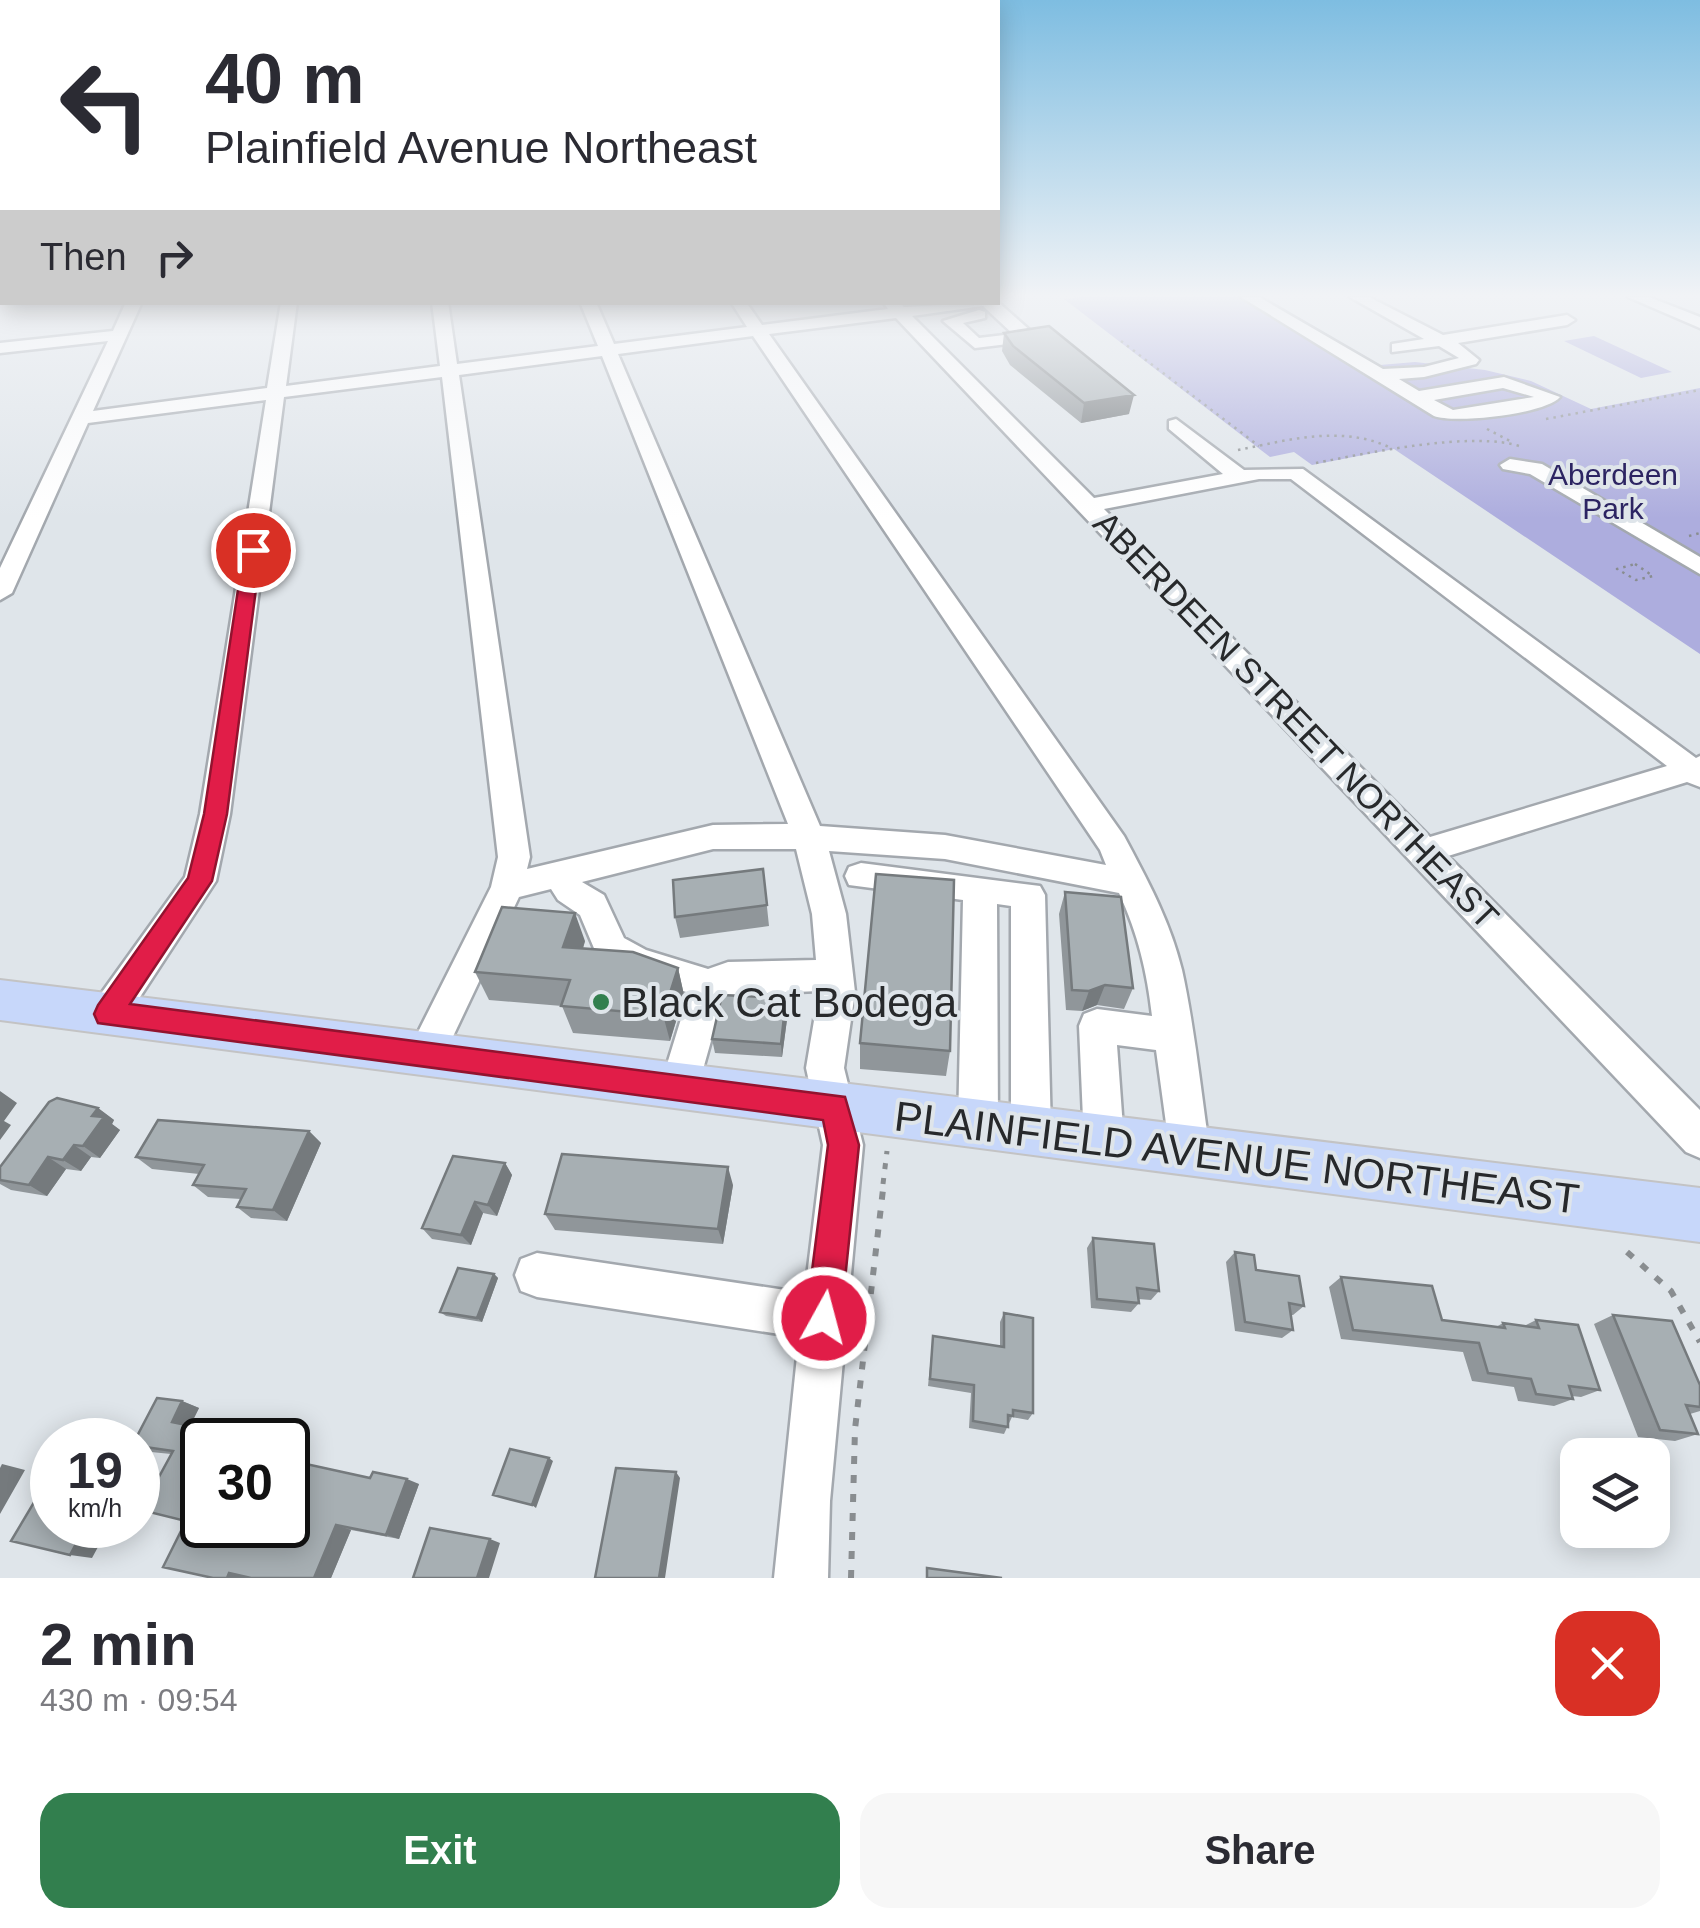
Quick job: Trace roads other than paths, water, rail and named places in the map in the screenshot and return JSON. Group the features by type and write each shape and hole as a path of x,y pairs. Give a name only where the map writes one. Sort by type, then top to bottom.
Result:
{"main road":[{"name":"PLAINFIELD AVENUE NORTHEAST","path":"0,1000 1190,1153 1695,1224"}],"street":[{"path":"0,593 103,371"},
{"path":"108,1014 200,881 215,814 279,371"},
{"path":"82,418 443,371"},
{"path":"426,1054 507,887 514,857 506,774 448,371"},
{"path":"616,371 809,837 829,914 836,992 825,1068 844,1145 805,1501 802,1578"},
{"path":"784,371 1088,806 1133,883 1160,956 1190,1153"},
{"name":"ABERDEEN STREET NORTHEAST","path":"957,371 1700,1138"},
{"path":"1373,371 1417,398 1446,414 1463,416 1547,401 1551,397 1504,382 1417,398"},
{"path":"1380,375 1429,371"},
{"path":"1176,425 1240,477"},
{"path":"1514,455 1700,567"},
{"path":"1088,506 1240,477 1280,471 1300,474 1697,771"},
{"path":"1424,851 1697,771"},
{"path":"507,887 713,837 809,837 945,846 1133,883"},
{"path":"560,873 570,894 592,904 612,948 630,961 680,972 709,984 742,976 835,975"},
{"path":"861,876 1028,895 1031,1132"},
{"path":"978,1125 980,888"},
{"path":"678,1087 709,984"},
{"path":"1104,1142 1098,1026 1174,1035"},
{"path":"537,1274 824,1318"}],"place":[{"name":"Black Cat Bodega","path":"601,1002"}],"park label":[{"name":"Aberdeen Park","path":"1613,492"}]}
